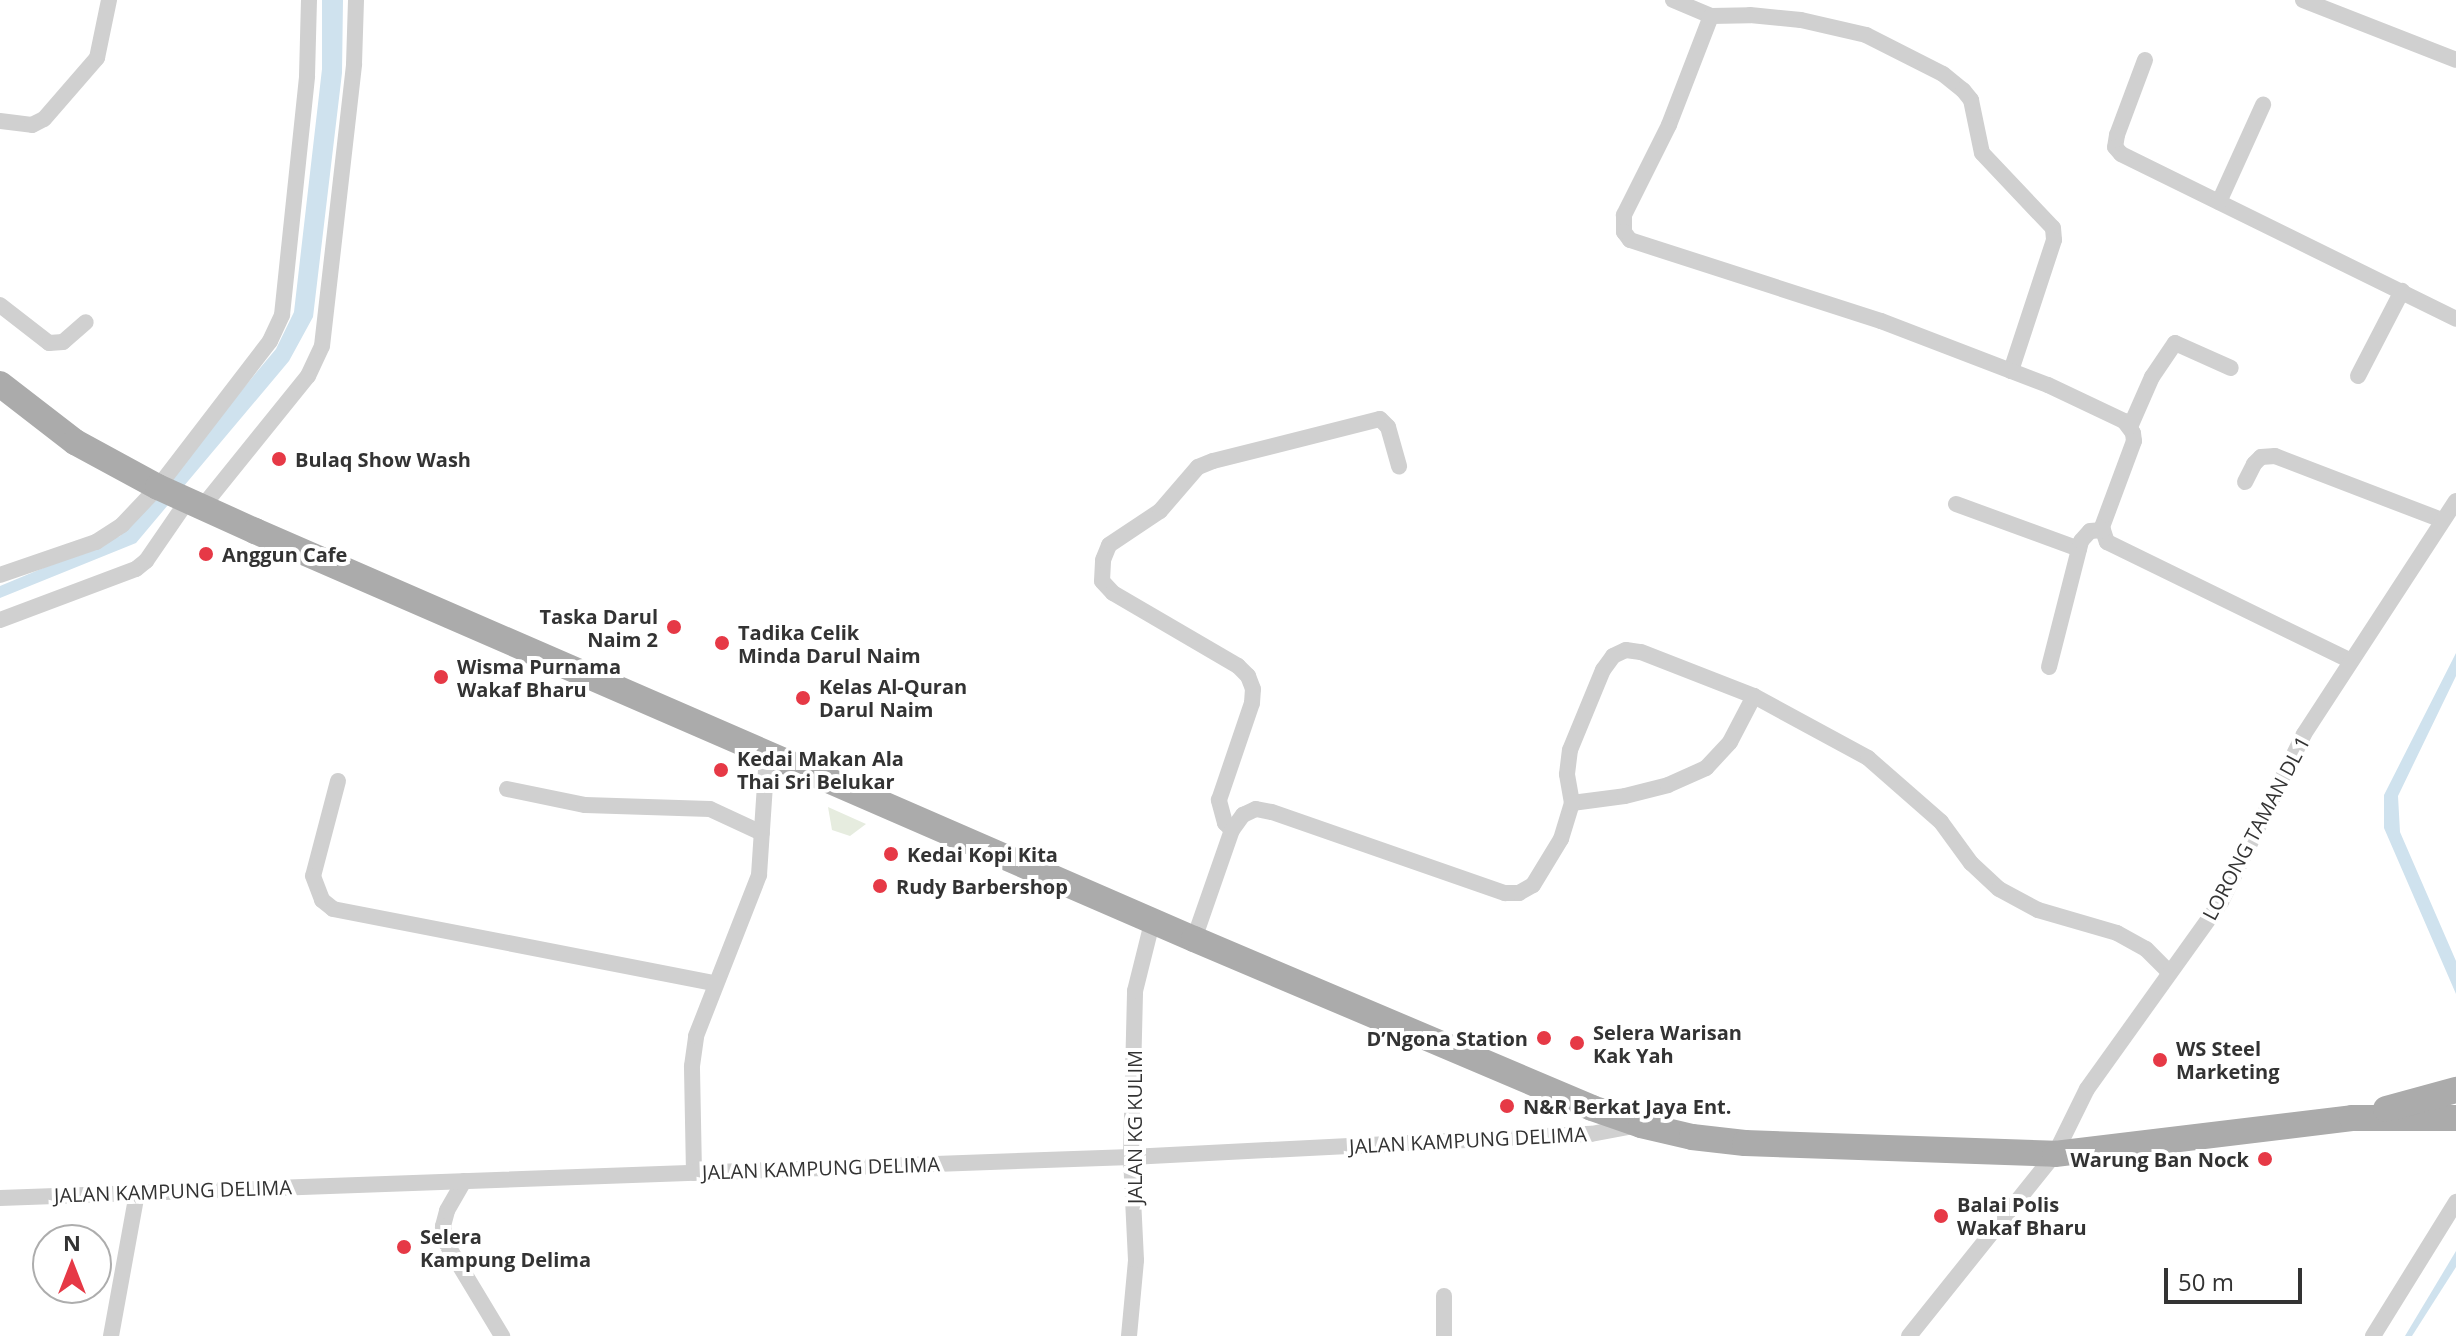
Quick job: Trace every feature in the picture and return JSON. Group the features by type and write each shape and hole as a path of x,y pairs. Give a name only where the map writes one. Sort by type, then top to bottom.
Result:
{"main road":[{"path":"0,384 75,442 158,487 1194,939 1592,1108 1641,1125 1692,1137 1745,1143 2055,1154 2352,1118 2456,1118"},
{"path":"2352,1118 2456,1090"}],"street":[{"path":"0,121 32,125 44,119 97,58 109,0"},
{"path":"0,575 96,542 122,525 158,487 270,341 282,315 307,76 309,0"},
{"path":"0,620 136,569 308,376 322,346 353,76 356,0"},
{"path":"1673,0 1711,16 1750,15 1835,25 1866,35 1943,74 1963,90 1971,100 1982,153 2053,228 2054,240 2011,371"},
{"path":"2303,0 2456,60"},
{"path":"1711,16 1669,125 1624,215 1624,232 1630,240 1881,321 2048,385 2130,427"},
{"path":"2145,60 2115,147 2121,154 2456,319"},
{"path":"2219,202 2263,105"},
{"path":"2358,376 2402,291"},
{"path":"0,329 6,310 43,339 56,344 86,322"},
{"path":"2231,368 2175,343 2152,377 2130,427 2134,441 2103,530 2107,542 2351,661"},
{"path":"1232,830 1220,812 1219,800 1252,703 1253,689 1248,676 1238,666 1113,593 1102,581 1103,560 1109,545 1127,529 1160,511 1198,467 1213,461 1380,419 1388,427 1399,466"},
{"path":"2245,482 2261,457 2275,456 2442,520"},
{"name":"LORONG TAMAN DL 1","path":"1909,1336 2055,1154 2087,1089 2221,902 2304,734 2456,501"},
{"path":"1956,504 2079,549"},
{"path":"2049,667 2081,541 2090,531 2103,530"},
{"path":"1194,939 1232,830 1243,815 1256,809 1505,893 1519,893 1533,885 1561,839 1572,803 1567,774 1570,750 1603,670 1613,656 1626,650 1641,652 1754,696 1868,758 1941,822 1971,863 1999,889 2038,910 2117,933 2146,949 2169,972"},
{"path":"1572,803 1625,796 1668,785 1706,768 1730,742 1754,696"},
{"path":"694,1173 692,1066 696,1036 714,983 759,875 767,754"},
{"path":"338,781 313,876 322,900 333,909 714,983"},
{"path":"507,789 585,805 710,809 762,833"},
{"name":"JALAN KG KULIM","path":"1129,1336 1136,1260 1131,1157 1135,991 1153,919"},
{"name":"JALAN KAMPUNG DELIMA","path":"0,1198 1131,1157 1591,1134 1641,1125"},
{"path":"464,1181 447,1211 443,1226 446,1243 502,1336"},
{"path":"111,1336 137,1193"},
{"path":"2373,1336 2456,1202"},
{"path":"1444,1296 1444,1336"}],"shaded area":[{"path":"828,807 866,824 850,836 832,830"}],"water":[{"path":"322,0 343,0 342,73 313,317 289,361 136,543 0,598 0,586 120,536 276,349 294,312 322,69"},
{"path":"2456,653 2456,676 2398,796 2400,832 2456,961 2456,994 2384,828 2384,795"},
{"path":"2456,1251 2456,1267 2412,1336 2405,1336"}],"place":[{"name":"Bulaq Show Wash","path":"279,459"},
{"name":"Anggun Cafe","path":"206,554"},
{"name":"Taska Darul Naim 2","path":"674,627"},
{"name":"Tadika Celik Minda Darul Naim","path":"722,643"},
{"name":"Wisma Purnama Wakaf Bharu","path":"441,677"},
{"name":"Kelas Al-Quran Darul Naim","path":"803,698"},
{"name":"Kedai Makan Ala Thai Sri Belukar","path":"721,770"},
{"name":"Kedai Kopi Kita","path":"891,854"},
{"name":"Rudy Barbershop","path":"880,886"},
{"name":"D’Ngona Station","path":"1544,1038"},
{"name":"Selera Warisan Kak Yah","path":"1577,1043"},
{"name":"WS Steel Marketing","path":"2160,1060"},
{"name":"N&R Berkat Jaya Ent.","path":"1507,1106"},
{"name":"Warung Ban Nock","path":"2265,1159"},
{"name":"Balai Polis Wakaf Bharu","path":"1941,1216"},
{"name":"Selera Kampung Delima","path":"404,1247"}]}
